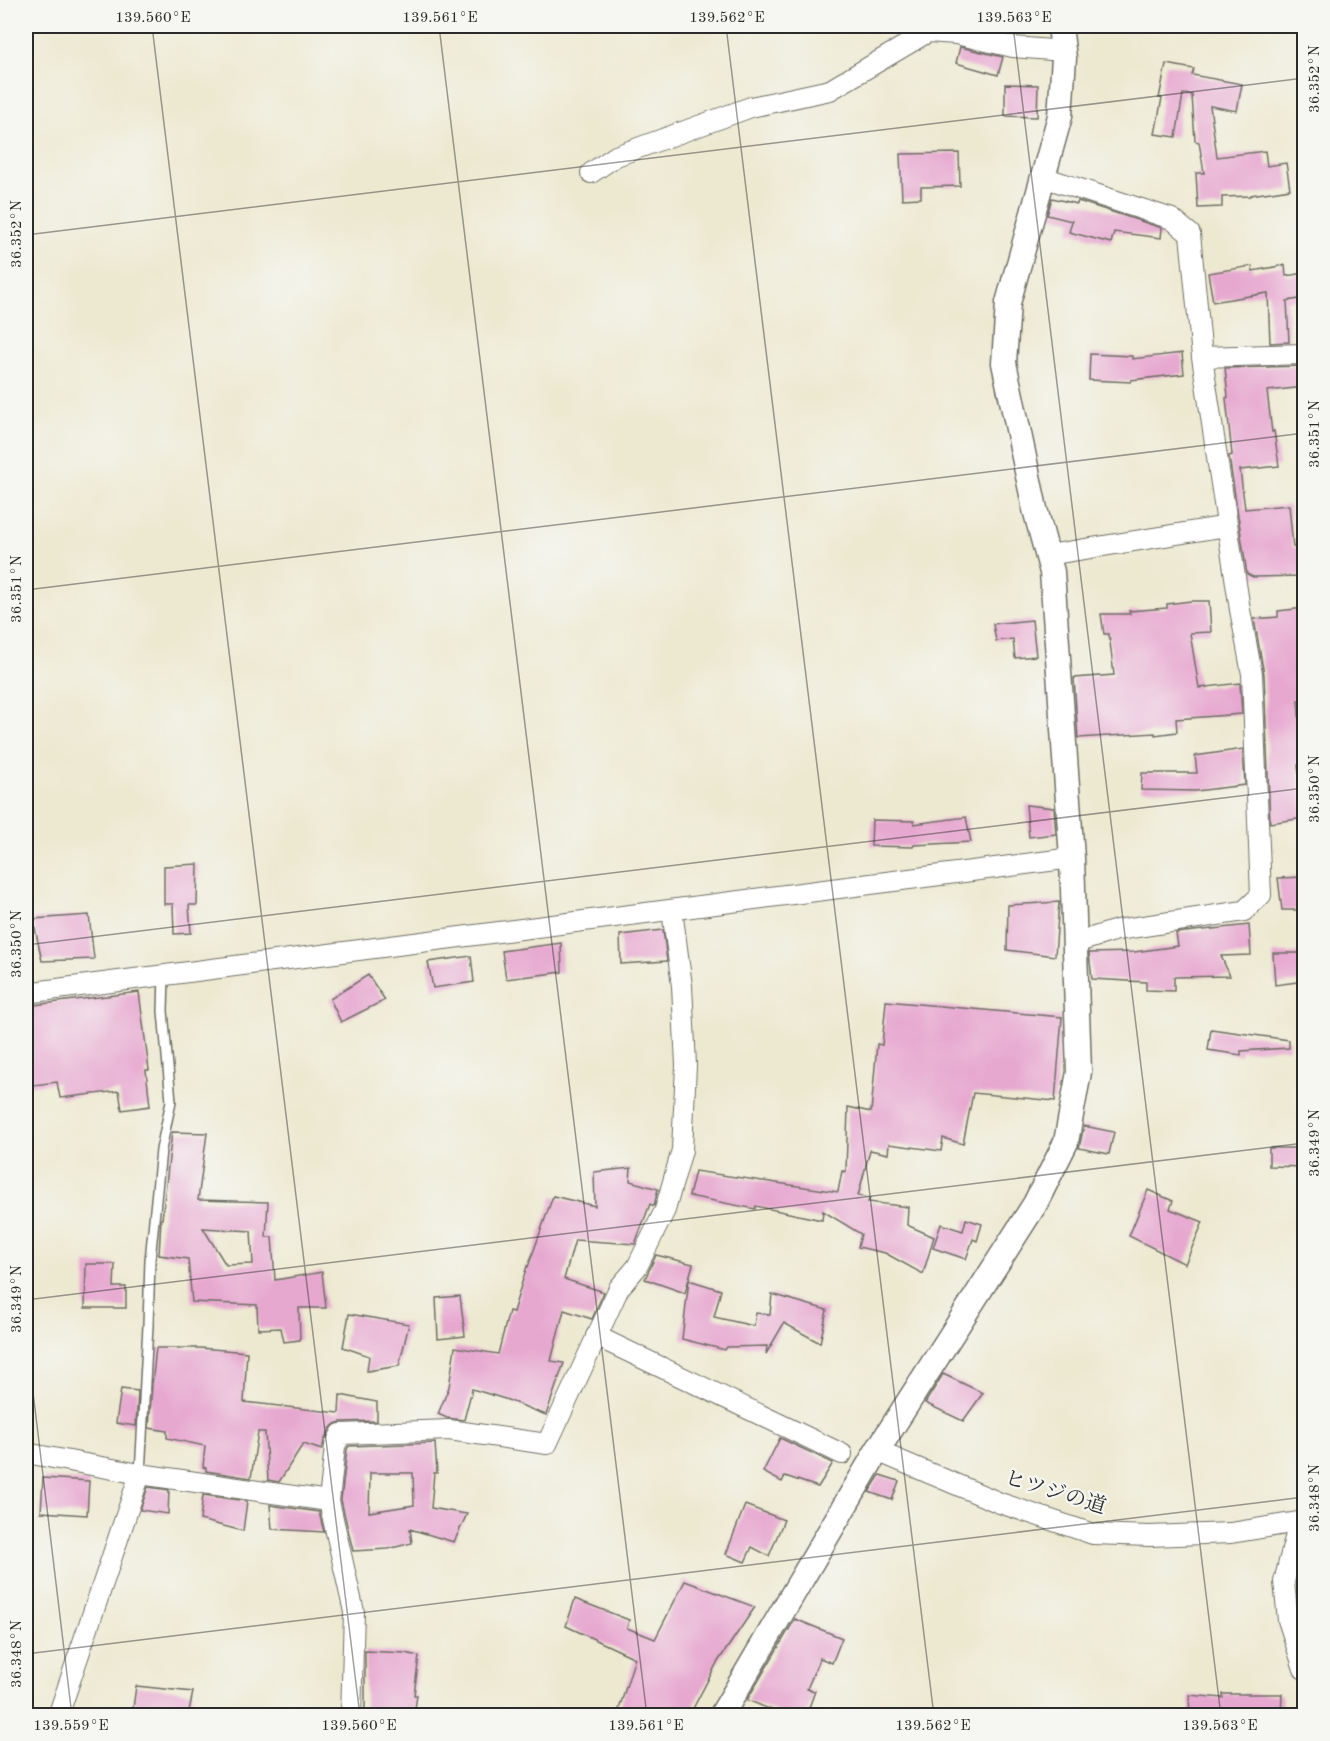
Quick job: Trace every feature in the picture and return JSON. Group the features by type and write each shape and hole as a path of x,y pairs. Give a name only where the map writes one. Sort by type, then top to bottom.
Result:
{"street":[{"path":"721,1716 877,1451 1035,1204 1066,1142 1079,1072 1072,858 1053,572 1035,509 1004,363 1008,303 1060,116 1064,51 1060,26"},
{"path":"591,173 616,156 751,107 830,90 928,32 956,34 1013,47 1064,51"},
{"path":"1043,177 1172,219 1190,234 1202,357 1240,610 1252,674 1261,896 1244,911 1117,930 1074,943"},
{"path":"1202,357 1305,354"},
{"path":"1048,555 1227,526"},
{"path":"26,993 1072,858"},
{"path":"351,1716 354,1612 329,1501 335,1446 341,1434 449,1430 547,1444 619,1288 637,1267 665,1210 682,1150 686,1065 682,986 672,910"},
{"path":"596,1336 842,1454"},
{"name":"ヒツジの道","path":"877,1451 999,1503 1093,1534 1149,1536 1232,1533 1302,1521"},
{"path":"26,1453 140,1474 329,1501"},
{"path":"58,1716 140,1474"},
{"path":"1302,1521 1284,1582 1288,1620 1305,1669"}],"lane":[{"path":"140,1474 151,1249 161,1150 171,1101 163,1011 164,975"}],"building":[{"path":"960,47 1003,57 998,75 956,63"},
{"path":"1166,64 1194,69 1192,75 1242,84 1237,111 1210,106 1217,157 1265,151 1267,166 1286,163 1290,189 1251,196 1222,197 1222,207 1198,208 1196,173 1204,173 1199,142 1195,141 1192,95 1183,94 1176,137 1155,134"},
{"path":"1005,84 1038,85 1037,117 1005,116"},
{"path":"959,153 960,186 921,187 921,198 902,199 900,154"},
{"path":"1052,198 1077,204 1078,201 1162,228 1161,238 1114,232 1111,243 1069,232 1072,221 1047,215"},
{"path":"1285,265 1286,276 1305,273 1305,298 1287,301 1289,342 1270,343 1268,293 1213,302 1208,273 1252,266 1253,271"},
{"path":"1182,353 1184,374 1131,380 1131,382 1089,380 1090,354 1132,356 1132,359"},
{"path":"1305,366 1305,387 1267,391 1279,466 1240,470 1245,509 1289,505 1293,547 1305,548 1305,576 1253,577 1247,574 1229,456 1232,455 1225,368"},
{"path":"1209,601 1211,632 1190,633 1199,688 1240,683 1242,714 1176,719 1177,732 1078,738 1074,678 1114,675 1109,634 1104,634 1101,614 1130,614 1129,611 1167,608 1167,604"},
{"path":"1305,608 1305,641 1301,641 1305,700 1298,700 1303,764 1298,765 1304,818 1270,823 1264,674 1254,619 1278,617 1278,611"},
{"path":"1032,620 1036,656 1015,658 1013,639 996,641 993,624"},
{"path":"1243,749 1245,785 1196,791 1141,790 1142,773 1197,773 1195,756"},
{"path":"1026,805 1054,808 1056,834 1029,837"},
{"path":"966,817 971,842 914,845 913,847 871,846 872,820 914,821 914,824"},
{"path":"198,864 197,905 189,905 191,933 174,934 173,904 164,904 164,866"},
{"path":"1305,877 1305,910 1282,910 1278,878"},
{"path":"1059,902 1055,956 1007,950 1008,905"},
{"path":"89,915 94,959 42,961 33,919"},
{"path":"1249,925 1251,955 1221,956 1230,976 1174,977 1174,991 1146,990 1146,982 1092,979 1089,953 1134,952 1178,946 1176,933"},
{"path":"663,930 667,961 621,964 620,935"},
{"path":"561,943 562,972 506,979 502,951"},
{"path":"1273,953 1305,953 1305,981 1275,985"},
{"path":"471,956 474,982 433,988 428,962"},
{"path":"368,975 385,1000 341,1022 330,999"},
{"path":"139,992 149,1070 146,1070 150,1106 122,1110 119,1091 60,1098 57,1082 26,1086 26,1006"},
{"path":"886,1001 1062,1017 1055,1101 973,1093 963,1144 943,1138 941,1151 889,1144 888,1154 870,1150 858,1196 870,1198 868,1202 908,1207 907,1225 934,1237 923,1274 885,1253 858,1247 861,1234 823,1211 822,1220 756,1206 755,1209 689,1196 695,1171 838,1192 842,1171 846,1172 848,1107 871,1112 877,1044 882,1045"},
{"path":"1211,1029 1289,1040 1289,1048 1241,1051 1241,1055 1208,1050"},
{"path":"1084,1126 1114,1132 1109,1154 1079,1148"},
{"path":"172,1132 207,1133 198,1200 268,1202 266,1237 272,1237 275,1280 322,1272 326,1308 299,1308 300,1340 284,1342 281,1328 258,1329 257,1305 192,1302 188,1259 159,1255","holes":["203,1228 251,1231 253,1264 226,1265"]},
{"path":"1269,1148 1305,1148 1305,1167 1269,1166"},
{"path":"631,1168 630,1181 658,1189 654,1206 650,1204 635,1244 575,1240 564,1279 604,1292 592,1319 564,1310 551,1361 564,1363 546,1415 472,1389 464,1420 447,1418 438,1414 449,1387 455,1347 498,1354 509,1311 513,1312 553,1196 595,1206 594,1172"},
{"path":"1148,1190 1173,1201 1170,1209 1203,1222 1185,1264 1129,1236"},
{"path":"966,1219 982,1224 977,1241 973,1239 966,1259 933,1248 941,1224 963,1231"},
{"path":"656,1255 693,1264 685,1293 645,1279"},
{"path":"86,1264 115,1264 114,1287 126,1287 126,1308 85,1308"},
{"path":"689,1280 721,1290 714,1317 754,1326 756,1313 770,1315 772,1294 827,1310 820,1343 784,1323 766,1354 767,1346 727,1347 725,1350 682,1339"},
{"path":"460,1296 465,1336 438,1339 436,1298"},
{"path":"349,1314 409,1324 399,1366 367,1371 369,1356 343,1347"},
{"path":"156,1348 200,1348 247,1352 244,1402 339,1413 340,1395 377,1402 377,1421 335,1424 324,1441 322,1450 303,1444 279,1482 268,1480 265,1432 258,1432 251,1478 206,1471 203,1467 205,1446 167,1438 167,1431 149,1428"},
{"path":"943,1374 983,1393 963,1421 925,1403"},
{"path":"121,1389 138,1391 136,1426 116,1423"},
{"path":"780,1438 833,1463 818,1487 785,1476 782,1482 763,1472"},
{"path":"435,1443 437,1473 434,1473 431,1508 467,1514 454,1542 410,1529 412,1543 388,1549 353,1551 341,1500 349,1446","holes":["370,1473 413,1473 414,1505 369,1512"]},
{"path":"880,1475 899,1481 892,1500 869,1492"},
{"path":"43,1478 89,1481 87,1515 41,1512"},
{"path":"148,1487 169,1490 168,1514 140,1510"},
{"path":"203,1495 247,1501 243,1531 200,1520"},
{"path":"270,1505 319,1512 324,1532 272,1529"},
{"path":"745,1505 784,1520 769,1556 752,1547 745,1562 726,1554"},
{"path":"685,1581 755,1607 717,1663 689,1716 617,1716 635,1658 566,1626 575,1599 629,1620 627,1628 655,1639"},
{"path":"795,1619 842,1638 832,1663 820,1658 807,1689 815,1691 806,1716 787,1716 747,1700"},
{"path":"365,1651 419,1656 414,1716 365,1716"},
{"path":"136,1686 193,1692 188,1716 132,1716"},
{"path":"1223,1694 1282,1694 1281,1716 1190,1716 1189,1695 1223,1698"}]}
